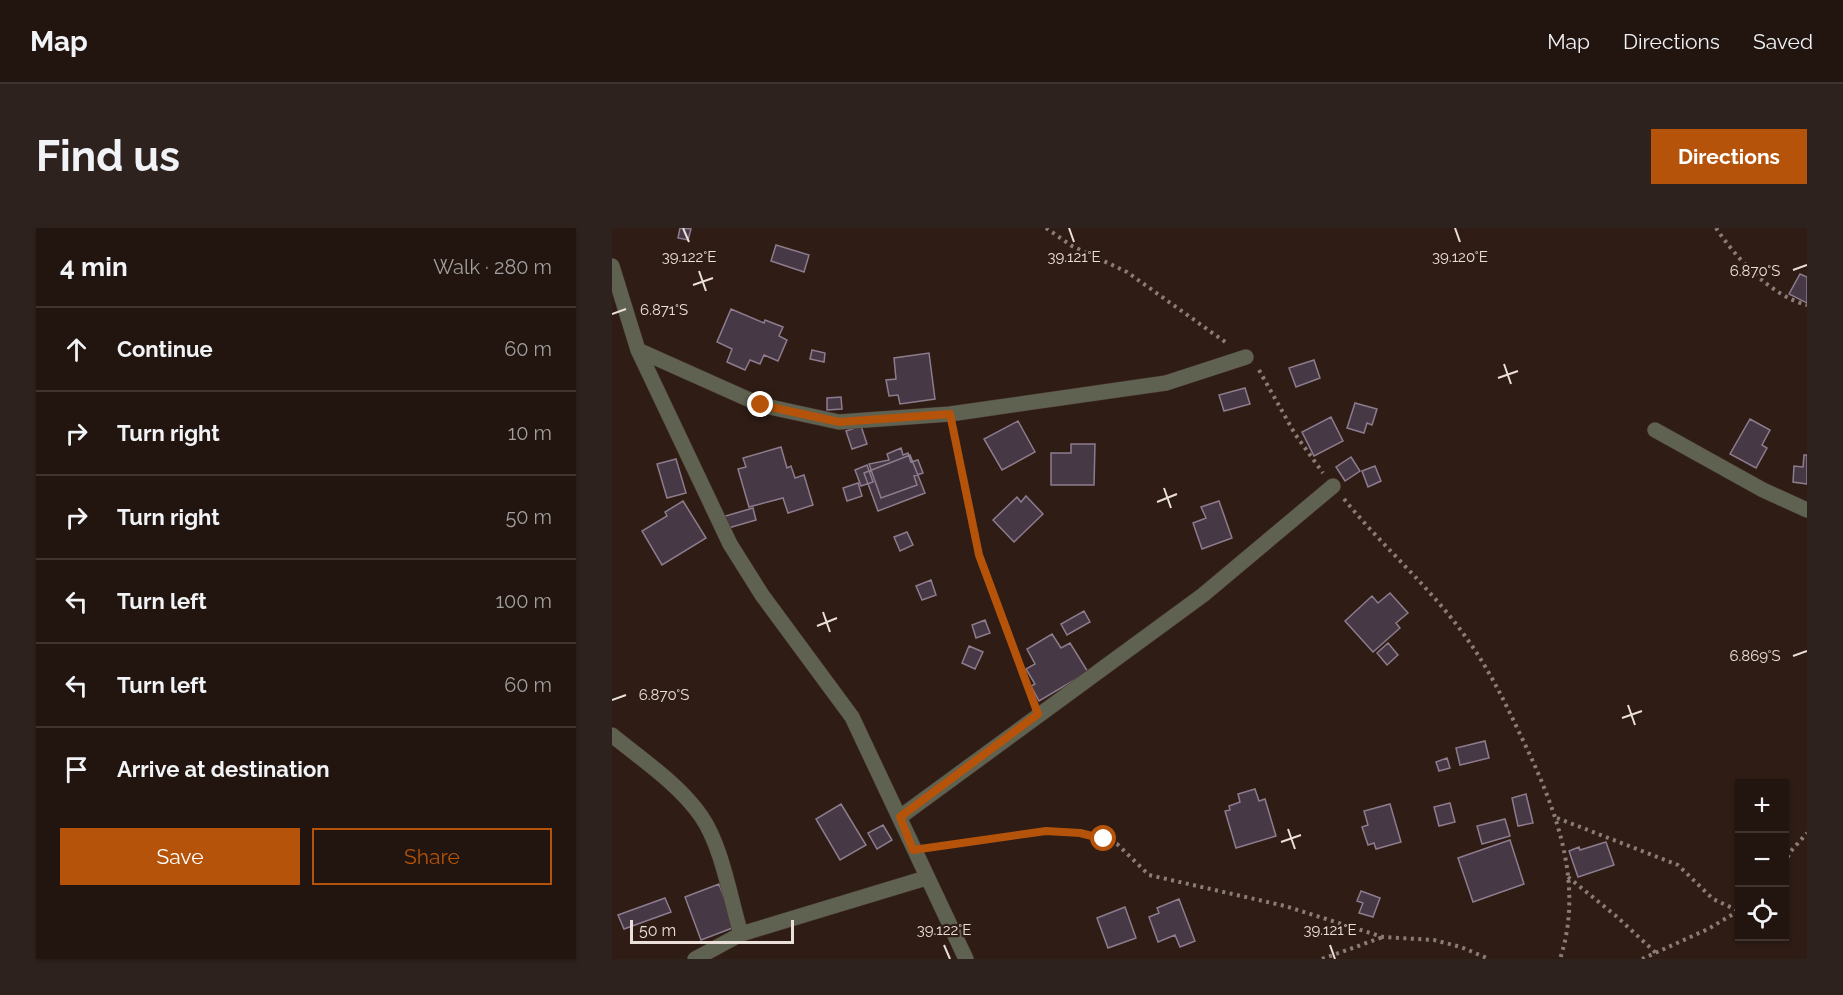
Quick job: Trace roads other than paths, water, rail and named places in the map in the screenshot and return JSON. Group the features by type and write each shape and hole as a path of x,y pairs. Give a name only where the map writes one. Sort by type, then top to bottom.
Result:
{"street":[{"path":"612,266 638,350 730,544 762,595 852,717 966,959"},
{"path":"638,350 761,405 839,422 950,414 1166,383 1246,357"},
{"path":"1655,430 1763,490 1807,510"},
{"path":"900,817 1038,714 1203,596 1333,486"},
{"path":"612,735 673,787 700,815 711,835 741,934"},
{"path":"695,959 741,934 926,878"}]}
